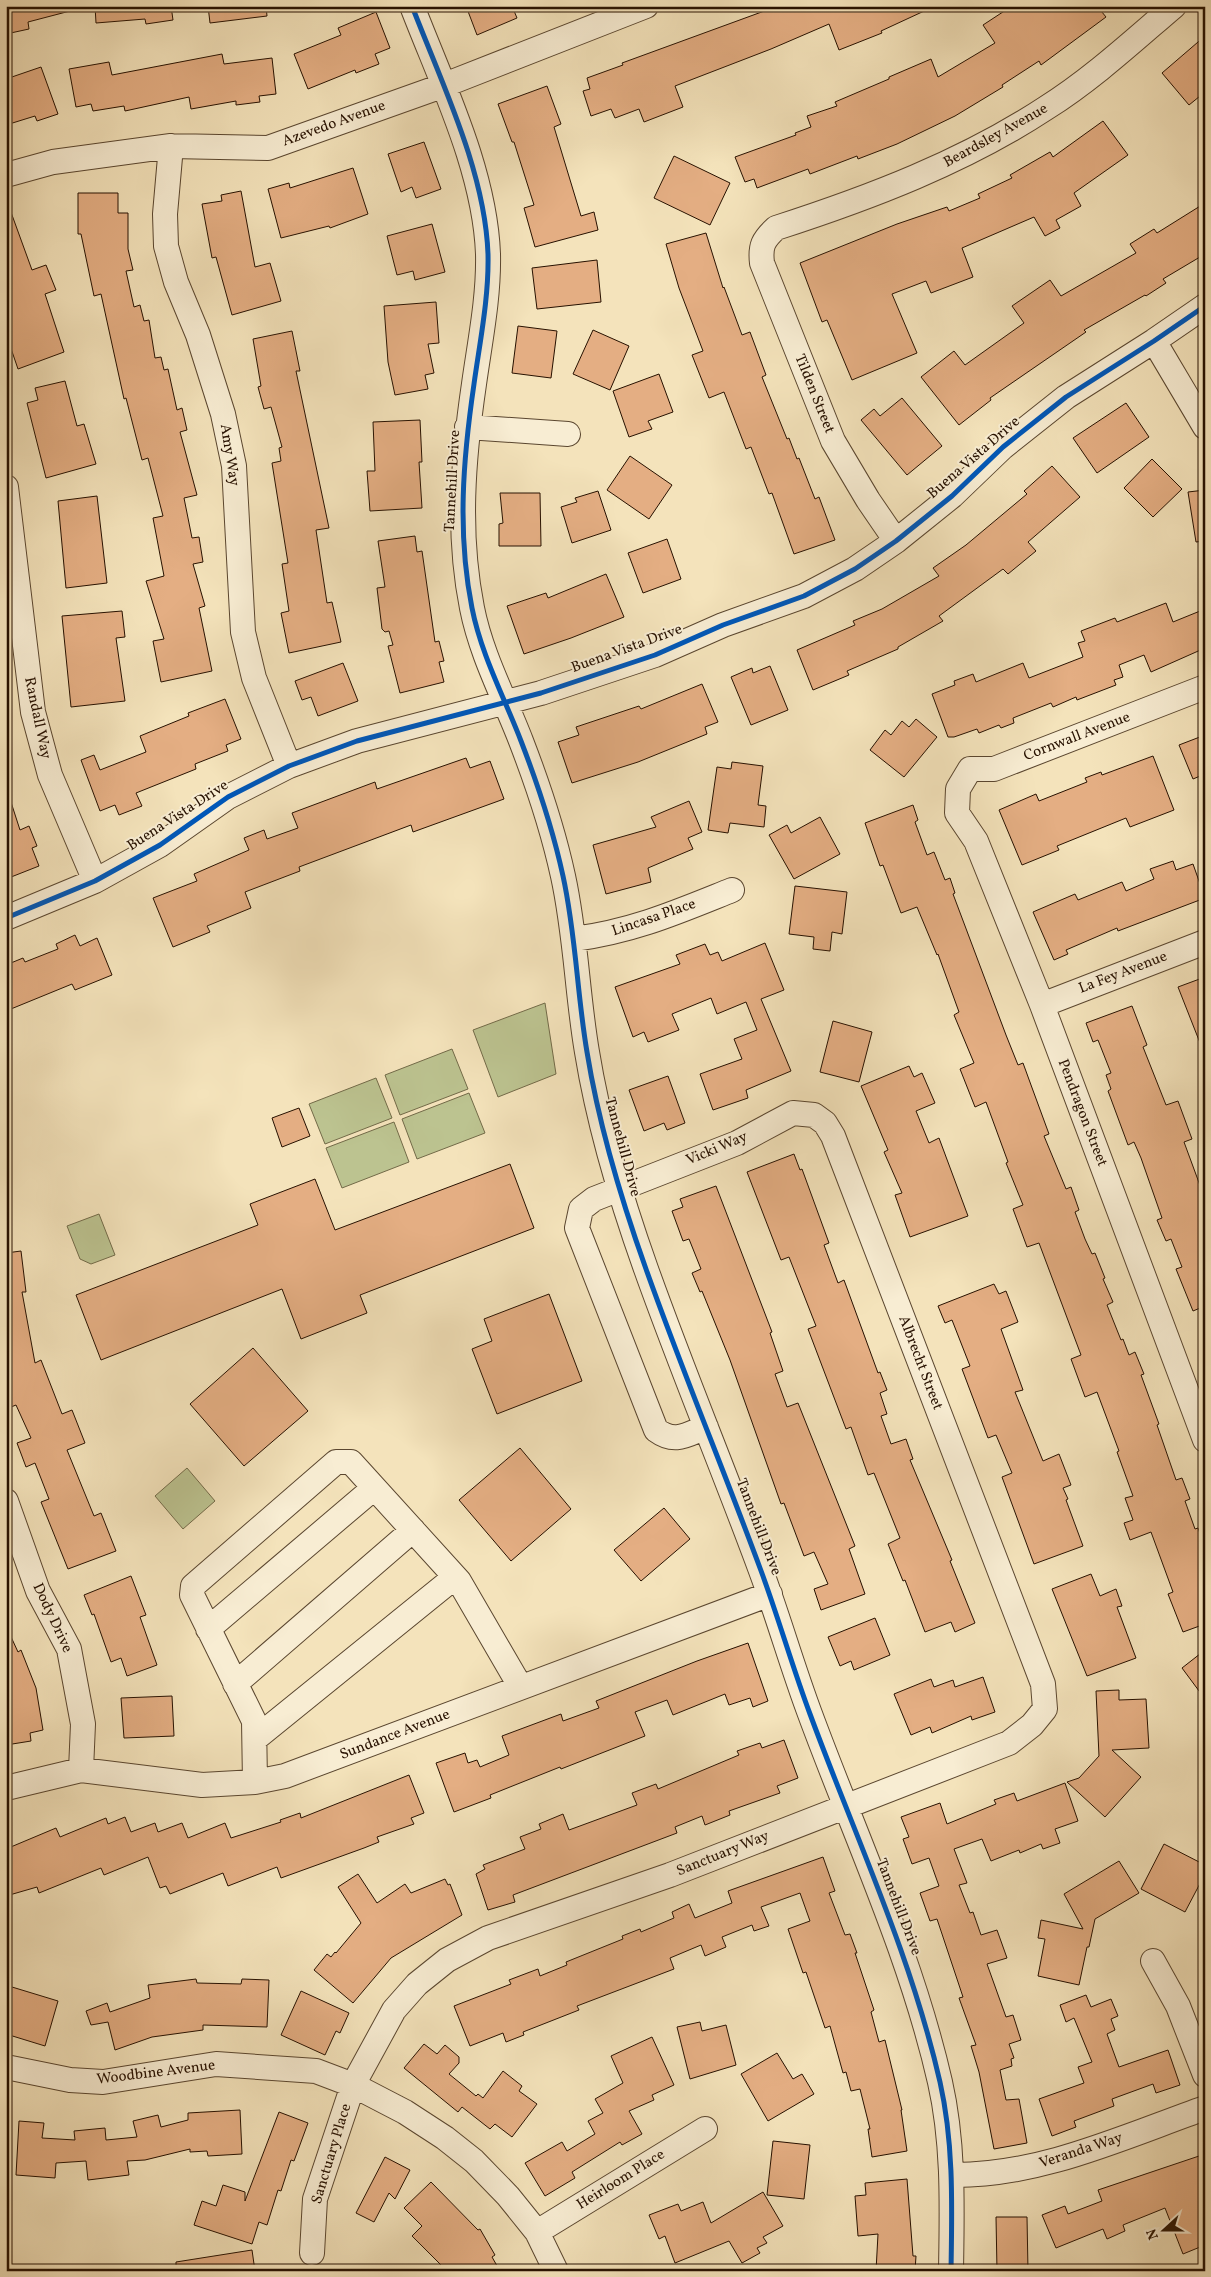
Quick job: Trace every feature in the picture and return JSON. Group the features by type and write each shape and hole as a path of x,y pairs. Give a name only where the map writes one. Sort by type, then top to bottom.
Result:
{"street":[{"name":"Tannehill Drive","path":"412,6 472,166 483,209 488,255 486,293 467,427 462,495 462,541 472,613 541,793 563,874 574,939 589,1063 599,1116 620,1188 644,1262 770,1594 808,1709 892,1924 917,1994 941,2085 952,2175 951,2271"},
{"name":"Azevedo Avenue","path":"6,175 52,162 171,146 268,148 442,86 646,6"},
{"name":"Beardsley Avenue","path":"767,237 776,228 940,167 1013,130 1090,77 1174,6"},
{"name":"Amy Way","path":"171,146 165,214 166,246 176,282 198,336 223,414 234,466 243,632 254,678 289,766"},
{"name":"Tilden Street","path":"767,237 760,249 762,263 833,441 868,500 896,541"},
{"name":"Buena Vista Drive","path":"6,918 95,881 160,845 228,797 289,766 357,741 506,703 655,655 723,625 804,596 855,569 896,541 952,496 1003,447 1066,397 1205,306"},
{"path":"1154,341 1205,427"},
{"path":"467,427 568,434"},
{"name":"Randall Way","path":"6,487 33,712 50,775 95,881"},
{"name":"Cornwall Avenue","path":"958,789 970,769 994,769 1205,687"},
{"name":"Pendragon Street","path":"958,789 957,812 976,841 1042,1005 1205,1440"},
{"name":"Lincasa Place","path":"574,939 611,934 651,922 732,890"},
{"name":"La Fey Avenue","path":"1042,1005 1205,942"},
{"name":"Vicki Way","path":"706,1427 680,1437 666,1437 656,1430 577,1228 581,1209 594,1199 620,1188 737,1143 793,1113 814,1115"},
{"name":"Albrecht Street","path":"814,1115 825,1123 833,1136 1018,1617"},
{"path":"255,1782 254,1721 192,1595 193,1586 336,1462 351,1462 455,1576 520,1686"},
{"path":"208,1629 374,1488"},
{"name":"Dody Drive","path":"6,1501 38,1591 69,1649 82,1724 81,1770"},
{"path":"235,1684 413,1530"},
{"path":"255,1739 455,1576"},
{"name":"Sundance Avenue","path":"6,1788 81,1770 202,1785 255,1782 294,1773 382,1741 520,1686 770,1594"},
{"name":"Sanctuary Way","path":"353,2085 394,2010 417,1984 447,1960 488,1938 670,1875 1009,1742 1040,1718 1045,1709 1043,1684 1018,1617"},
{"path":"1153,1961 1178,2006 1205,2075"},
{"name":"Woodbine Avenue","path":"6,2067 70,2080 103,2082 216,2064 284,2067 316,2071 353,2085 405,2112 445,2138 474,2161 537,2232 556,2271"},
{"name":"Sanctuary Place","path":"312,2253 315,2199 353,2085"},
{"name":"Veranda Way","path":"952,2175 983,2175 1028,2168 1102,2145 1205,2108"},
{"name":"Heirloom Place","path":"537,2232 705,2129"}],"green space":[{"path":"545,1003 556,1074 498,1097 473,1030"},
{"path":"452,1049 468,1089 400,1115 385,1075"},
{"path":"376,1078 392,1118 325,1144 309,1104"},
{"path":"469,1093 485,1133 417,1159 402,1119"},
{"path":"394,1122 409,1162 342,1188 326,1148"},
{"path":"99,1214 115,1255 91,1264 80,1259 67,1226"},
{"path":"187,1468 215,1501 183,1529 155,1496"}],"building":[{"path":"6,6 70,6 70,11 28,22 29,29 6,34"},
{"path":"95,6 171,6 173,20 146,24 145,19 96,23"},
{"path":"208,6 266,6 267,16 210,23"},
{"path":"466,6 512,6 517,18 477,35"},
{"path":"778,6 935,6 881,31 882,33 839,50 829,24 771,49 675,86 683,107 644,122 639,109 615,118 611,109 591,116 583,91 590,89 587,78 623,65 622,63"},
{"path":"1012,6 1097,6 1106,17 1041,65 1039,61 1002,85 1003,87 955,116 897,144 858,159 857,156 810,174 808,169 757,188 754,179 745,182 735,157 796,135 795,133 811,127 807,116 837,106 835,102 931,59 938,77 995,43 983,25"},
{"path":"376,12 390,48 375,54 379,64 356,73 355,70 308,89 294,54 341,35 338,28"},
{"path":"1205,36 1205,92 1189,105 1162,73"},
{"path":"222,54 224,64 272,58 276,94 259,96 260,102 236,105 236,101 191,109 189,97 125,111 124,106 93,111 91,104 76,107 69,69 109,62 112,75"},
{"path":"41,67 58,114 37,121 35,116 6,125 6,79"},
{"path":"547,86 561,124 554,127 581,216 594,212 598,230 535,247 524,208 534,205 514,142 512,142 498,104"},
{"path":"1103,121 1128,155 1074,193 1081,206 1056,220 1060,228 1045,236 1034,217 962,248 973,277 931,293 926,281 892,294 917,353 852,380 827,320 822,322 800,263 897,224 947,207 949,211 980,198 978,194 1012,178 1010,175 1050,152 1053,157"},
{"path":"424,142 441,189 416,198 412,187 401,192 388,154"},
{"path":"674,156 730,183 710,225 654,198"},
{"path":"353,168 368,214 330,228 329,226 281,238 268,189 289,183 290,188"},
{"path":"241,191 255,267 270,263 281,301 232,315 216,257 212,258 202,204 222,201 221,195"},
{"path":"78,193 118,193 118,213 128,213 128,249 133,270 126,271 134,307 140,305 144,321 149,320 155,358 161,357 164,370 168,369 177,410 182,408 187,430 180,432 197,495 184,498 192,538 199,537 203,562 193,564 205,606 199,608 212,671 161,682 153,641 164,639 146,581 164,576 153,518 163,516 148,458 142,460 126,398 124,399 101,294 94,296 81,234 78,234"},
{"path":"1205,203 1205,254 1163,279 1166,283 1146,296 1084,330 1086,332 990,398 991,400 959,425 921,377 954,351 965,365 1024,323 1012,306 1050,280 1061,296 1136,253 1130,244 1154,229 1157,233"},
{"path":"6,204 8,204 32,270 46,265 56,290 45,294 64,352 18,369 6,334"},
{"path":"432,224 445,272 415,280 413,271 397,275 387,236"},
{"path":"706,233 723,288 742,335 750,332 766,375 762,377 787,439 789,438 797,459 799,458 815,499 819,497 835,540 794,554 772,493 769,494 751,447 746,449 724,392 709,398 692,355 703,351 679,288 666,244"},
{"path":"597,260 601,302 537,309 532,268"},
{"path":"436,302 439,343 428,344 434,373 425,375 428,389 395,395 388,362 384,306"},
{"path":"518,326 557,331 551,378 512,373"},
{"path":"593,330 629,346 610,390 573,374"},
{"path":"292,331 300,371 296,371 329,528 316,530 327,603 332,602 341,642 289,653 281,613 289,611 282,564 288,563 272,463 281,461 279,448 282,447 271,407 264,409 258,387 261,386 253,339"},
{"path":"659,374 673,412 648,421 652,429 629,437 613,391"},
{"path":"65,381 77,426 84,424 96,464 46,478 27,403 38,400 35,388"},
{"path":"902,398 942,446 907,475 861,420 874,409 880,416"},
{"path":"1126,403 1149,437 1097,473 1073,438"},
{"path":"420,420 422,462 419,462 422,508 370,511 367,471 375,471 373,422"},
{"path":"630,456 672,485 649,519 607,490"},
{"path":"1152,459 1182,489 1153,517 1124,488"},
{"path":"1052,466 1080,497 1028,542 1036,551 1008,574 1003,569 939,616 943,621 898,647 898,649 847,671 849,675 813,690 797,650 855,625 853,621 882,609 939,576 933,568 966,545 1027,494 1024,491"},
{"path":"1205,490 1205,541 1196,542 1188,492"},
{"path":"598,491 611,530 572,543 561,507 577,502 575,498"},
{"path":"500,493 540,493 541,546 499,546 499,524 503,523"},
{"path":"97,496 107,583 66,588 58,501"},
{"path":"415,536 417,552 422,551 435,642 439,641 444,661 439,662 444,682 400,693 388,646 393,645 389,631 385,632 382,629 377,588 385,587 378,541"},
{"path":"667,539 681,579 643,593 628,553"},
{"path":"606,574 624,617 524,654 507,606 546,593 548,598"},
{"path":"1166,603 1173,622 1205,609 1205,648 1151,672 1144,655 1119,665 1123,677 1114,680 1116,685 1077,700 1076,697 1053,707 1051,703 1013,718 1014,723 1001,728 999,725 979,733 977,729 954,737 948,737 932,694 955,685 954,681 973,674 976,682 1023,663 1029,678 1083,657 1078,643 1085,641 1081,631 1115,618 1117,622"},
{"path":"122,611 125,637 116,638 125,701 71,707 62,616"},
{"path":"343,663 358,701 318,716 311,697 302,700 295,681"},
{"path":"770,666 788,710 751,725 731,677 752,668 753,673"},
{"path":"702,684 718,722 705,727 707,734 638,762 572,783 558,742 579,735 576,727 639,706 641,709"},
{"path":"225,699 241,739 226,745 228,751 195,764 196,769 136,793 142,806 119,815 115,805 100,811 81,760 94,755 100,770 146,752 140,736 189,716 188,713"},
{"path":"916,719 937,737 904,777 870,750 885,730 891,735 902,721 909,727"},
{"path":"1205,735 1205,774 1193,779 1179,745"},
{"path":"1153,756 1174,810 1130,827 1126,818 1057,846 1059,850 1022,865 999,810 1036,794 1039,801 1087,782 1085,778 1101,772 1102,775"},
{"path":"466,758 470,768 490,761 504,799 413,832 411,825 299,867 300,871 245,892 251,908 207,926 210,932 173,947 153,898 197,881 194,874 249,850 244,838 264,830 267,839 298,828 292,813 375,782 377,789"},
{"path":"732,762 763,766 758,805 766,806 764,827 730,823 728,833 708,830 717,767 731,769"},
{"path":"6,796 9,796 20,830 29,826 37,846 32,848 39,866 6,879"},
{"path":"689,801 702,832 688,838 693,849 648,868 651,882 606,894 593,845 656,827 651,817"},
{"path":"913,805 918,820 915,822 927,855 934,852 945,880 950,878 955,893 953,894 1006,1035 1018,1065 1023,1063 1049,1134 1044,1136 1066,1189 1071,1187 1079,1210 1075,1212 1085,1239 1092,1254 1095,1253 1105,1278 1103,1279 1113,1302 1107,1305 1129,1355 1135,1352 1144,1374 1141,1375 1159,1424 1157,1425 1176,1480 1182,1478 1190,1499 1185,1501 1195,1529 1198,1528 1205,1547 1205,1624 1183,1632 1168,1594 1173,1592 1151,1532 1130,1540 1124,1523 1133,1520 1125,1498 1133,1496 1117,1452 1119,1451 1097,1392 1085,1397 1071,1359 1081,1355 1039,1243 1027,1247 1013,1209 1023,1205 1006,1163 1008,1162 986,1102 975,1107 960,1069 974,1063 954,1015 959,1012 938,954 917,907 901,913 883,865 880,866 865,823"},
{"path":"820,817 840,854 794,879 769,835 787,825 791,833"},
{"path":"1173,861 1176,870 1193,864 1205,898 1118,931 1117,928 1066,950 1068,954 1054,960 1033,912 1075,894 1078,900 1122,882 1126,891 1154,879 1150,869"},
{"path":"795,886 847,892 842,934 832,932 830,951 813,949 814,937 789,934"},
{"path":"75,935 80,946 97,938 112,975 75,990 72,984 6,1011 6,965 23,958 25,962 58,949 56,944"},
{"path":"765,943 784,990 761,999 791,1071 746,1090 748,1098 713,1110 700,1074 742,1059 734,1039 757,1030 746,1002 717,1014 711,998 672,1014 679,1030 648,1042 644,1032 633,1037 615,987 680,964 676,955 705,944 710,955 718,952 722,961"},
{"path":"1205,977 1205,1053 1204,1053 1178,987"},
{"path":"1132,1006 1147,1045 1143,1047 1166,1105 1178,1101 1192,1139 1184,1142 1205,1199 1205,1306 1193,1311 1176,1269 1182,1267 1171,1239 1166,1241 1157,1220 1162,1218 1141,1158 1134,1142 1128,1145 1108,1091 1111,1089 1106,1075 1111,1073 1098,1040 1093,1042 1086,1023"},
{"path":"833,1021 872,1032 859,1082 820,1072"},
{"path":"909,1066 914,1077 922,1073 935,1103 916,1111 929,1143 939,1138 968,1216 910,1237 895,1195 902,1193 884,1152 888,1150 861,1086"},
{"path":"668,1076 685,1123 667,1130 664,1123 644,1131 629,1090"},
{"path":"299,1108 310,1136 282,1147 272,1118"},
{"path":"794,1154 800,1170 802,1169 829,1243 824,1245 838,1283 844,1280 878,1373 880,1372 887,1390 880,1393 887,1414 881,1416 891,1444 906,1439 913,1459 910,1460 952,1560 950,1561 975,1623 955,1632 951,1622 925,1632 905,1580 903,1581 888,1544 900,1538 874,1473 868,1475 851,1427 846,1429 808,1329 816,1326 789,1257 781,1260 747,1172"},
{"path":"510,1164 534,1228 360,1295 367,1313 301,1339 282,1289 101,1360 76,1295 258,1225 250,1204 315,1179 335,1230"},
{"path":"716,1186 772,1332 770,1333 783,1371 775,1374 787,1407 798,1403 855,1546 849,1549 865,1594 821,1610 814,1589 828,1584 814,1552 804,1556 784,1503 781,1504 730,1360 702,1291 700,1292 692,1273 701,1269 689,1239 683,1241 672,1211 683,1207 680,1199"},
{"path":"21,1251 26,1292 22,1292 35,1363 41,1360 62,1414 72,1410 85,1443 67,1450 94,1516 101,1513 116,1551 68,1569 41,1502 49,1499 35,1463 26,1467 17,1443 31,1438 16,1405 6,1409 6,1253"},
{"path":"994,1284 999,1294 1006,1291 1018,1322 1001,1329 1023,1390 1015,1392 1043,1461 1059,1454 1071,1485 1063,1488 1068,1499 1066,1500 1083,1546 1034,1564 1002,1477 1012,1473 996,1435 988,1438 962,1369 970,1366 952,1320 945,1323 938,1306"},
{"path":"549,1294 582,1381 497,1414 472,1349 492,1341 484,1319"},
{"path":"253,1348 308,1411 244,1466 190,1404"},
{"path":"520,1448 571,1509 511,1561 459,1500"},
{"path":"664,1508 690,1539 641,1581 614,1550"},
{"path":"1091,1574 1100,1596 1116,1589 1122,1606 1117,1607 1136,1658 1087,1676 1052,1589"},
{"path":"131,1576 146,1615 140,1617 157,1665 127,1676 121,1658 111,1662 94,1614 92,1615 84,1595"},
{"path":"875,1618 890,1655 854,1670 851,1661 840,1666 828,1637"},
{"path":"6,1626 18,1652 21,1650 36,1688 43,1730 30,1733 31,1741 6,1745"},
{"path":"748,1643 768,1701 753,1707 750,1698 729,1705 725,1694 673,1715 667,1700 635,1712 645,1736 561,1769 560,1767 490,1795 491,1798 454,1812 436,1763 465,1753 468,1763 477,1760 480,1767 509,1755 502,1736 561,1714 563,1721 599,1708 596,1701"},
{"path":"1205,1650 1205,1699 1182,1668"},
{"path":"983,1677 995,1712 972,1720 971,1716 932,1733 930,1727 911,1735 894,1694 931,1679 934,1687 953,1680 955,1687"},
{"path":"1119,1690 1119,1700 1146,1699 1149,1748 1112,1750 1141,1777 1105,1817 1067,1782 1079,1778 1099,1756 1096,1691"},
{"path":"172,1696 174,1736 124,1738 121,1698"},
{"path":"784,1740 798,1778 777,1786 780,1793 729,1811 730,1815 705,1825 702,1816 675,1827 677,1833 513,1895 515,1902 488,1910 476,1874 485,1869 483,1865 525,1849 520,1837 541,1829 539,1824 563,1814 569,1830 637,1805 632,1793 656,1784 658,1789 739,1755 737,1751 760,1743 762,1748"},
{"path":"409,1775 424,1813 411,1818 414,1824 377,1837 379,1842 281,1878 277,1867 228,1886 223,1873 170,1894 166,1886 160,1888 148,1857 104,1875 101,1868 39,1893 37,1887 6,1896 6,1849 56,1828 60,1837 106,1818 108,1824 125,1817 131,1832 155,1823 158,1832 182,1823 188,1838 225,1823 231,1838 281,1822 280,1820 300,1813 301,1818"},
{"path":"1065,1783 1078,1821 1055,1829 1060,1843 1043,1849 1041,1844 1020,1853 1019,1850 991,1861 982,1839 954,1849 967,1883 959,1885 970,1913 973,1912 981,1935 997,1930 1007,1958 987,1964 1006,2017 1013,2015 1021,2040 1009,2044 1014,2058 1011,2059 1012,2066 1000,2070 1006,2100 1019,2099 1027,2143 994,2149 979,2072 971,2046 976,2045 959,1998 963,1997 937,1919 930,1921 920,1893 939,1886 929,1858 912,1864 903,1839 909,1837 901,1817 940,1803 947,1824 996,1804 994,1800 1014,1793 1017,1801"},
{"path":"1164,1844 1205,1865 1205,1874 1185,1912 1141,1889"},
{"path":"823,1857 835,1891 829,1893 845,1935 850,1934 857,1953 855,1953 874,2010 871,2012 879,2042 885,2040 902,2110 907,2151 872,2157 868,2129 870,2129 860,2089 851,2091 846,2072 843,2073 830,2026 825,2028 806,1972 803,1973 788,1929 810,1921 800,1893 761,1907 769,1926 754,1931 752,1925 722,1937 726,1947 705,1956 701,1945 670,1958 674,1969 577,2006 579,2010 523,2032 524,2035 506,2042 503,2033 470,2046 454,2006 511,1984 509,1980 538,1969 540,1976 567,1965 566,1962 623,1939 622,1936 640,1929 641,1932 674,1918 672,1912 689,1904 695,1918 732,1903 728,1891"},
{"path":"1119,1861 1139,1893 1095,1919 1079,1985 1038,1976 1045,1939 1038,1938 1041,1920 1083,1929 1064,1894"},
{"path":"358,1874 377,1903 405,1884 411,1893 445,1879 448,1885 450,1884 462,1915 391,1958 353,2003 314,1970 327,1954 331,1957 336,1953 361,1923 338,1887"},
{"path":"196,1979 197,1983 241,1984 242,1979 269,1980 267,2027 203,2025 203,2030 152,2037 115,2050 108,2022 91,2025 86,2011 107,2003 110,2012 150,1998 148,1985"},
{"path":"12,1987 58,2001 45,2046 6,2034 6,2006"},
{"path":"301,1991 349,2013 340,2033 336,2031 325,2055 281,2035"},
{"path":"1086,1995 1091,2007 1111,1999 1118,2016 1111,2019 1115,2030 1107,2034 1119,2067 1168,2050 1180,2085 1156,2093 1153,2084 1112,2099 1114,2106 1074,2121 1076,2127 1052,2136 1039,2099 1084,2083 1078,2067 1092,2062 1074,2018 1066,2022 1060,2005"},
{"path":"700,2022 702,2031 726,2025 736,2065 690,2079 677,2027"},
{"path":"652,2037 674,2085 652,2095 654,2100 629,2111 642,2134 622,2145 620,2142 572,2172 575,2178 545,2196 525,2163 562,2142 567,2151 595,2134 588,2121 603,2113 595,2099 623,2083 611,2056"},
{"path":"424,2044 437,2054 445,2045 459,2057 459,2063 449,2074 476,2096 478,2094 483,2098 503,2071 522,2086 519,2091 537,2104 512,2137 495,2124 490,2129 462,2107 458,2112 404,2068"},
{"path":"777,2053 793,2079 802,2074 814,2094 768,2121 741,2074"},
{"path":"240,2110 242,2154 208,2156 207,2151 190,2152 190,2149 145,2160 127,2161 129,2175 88,2180 86,2161 56,2163 55,2178 16,2175 19,2121 44,2123 42,2138 75,2140 74,2131 105,2128 106,2140 137,2137 133,2121 158,2115 161,2127 188,2120 188,2113"},
{"path":"279,2112 308,2123 294,2161 291,2160 281,2191 278,2190 267,2225 259,2222 252,2244 194,2225 202,2201 216,2206 223,2185 245,2192 245,2201"},
{"path":"773,2141 810,2145 804,2199 767,2195"},
{"path":"1205,2154 1205,2245 1183,2254 1165,2208 1123,2225 1125,2231 1107,2239 1103,2229 1056,2248 1042,2215 1065,2206 1068,2214 1102,2201 1098,2190"},
{"path":"385,2157 410,2170 395,2199 389,2193 374,2222 356,2213"},
{"path":"907,2179 913,2256 916,2256 915,2271 876,2271 878,2234 858,2236 855,2196 866,2195 865,2183"},
{"path":"431,2182 478,2230 480,2229 495,2255 492,2257 500,2271 444,2271 440,2264 412,2236 422,2226 404,2208"},
{"path":"763,2192 783,2226 763,2237 767,2243 757,2248 760,2253 742,2263 729,2241 675,2263 665,2236 659,2239 649,2215 678,2204 681,2211 703,2202 711,2223"},
{"path":"996,2217 1027,2217 1028,2271 997,2271"},
{"path":"252,2250 255,2271 176,2271 176,2262"}],"cycle path":[{"path":"412,6 471,160 485,223 488,254 487,286 467,440 463,496 464,552 467,580 476,625 487,659 533,774 559,859 571,920 592,1080 604,1135 628,1216 660,1307 760,1568 827,1760 898,1942 928,2035 945,2105 948,2129 952,2223 951,2271"},
{"path":"6,918 95,881 160,845 228,797 289,766 357,741 541,693 655,655 723,625 804,596 855,569 896,541 952,496 1003,447 1066,397 1205,306"}]}
